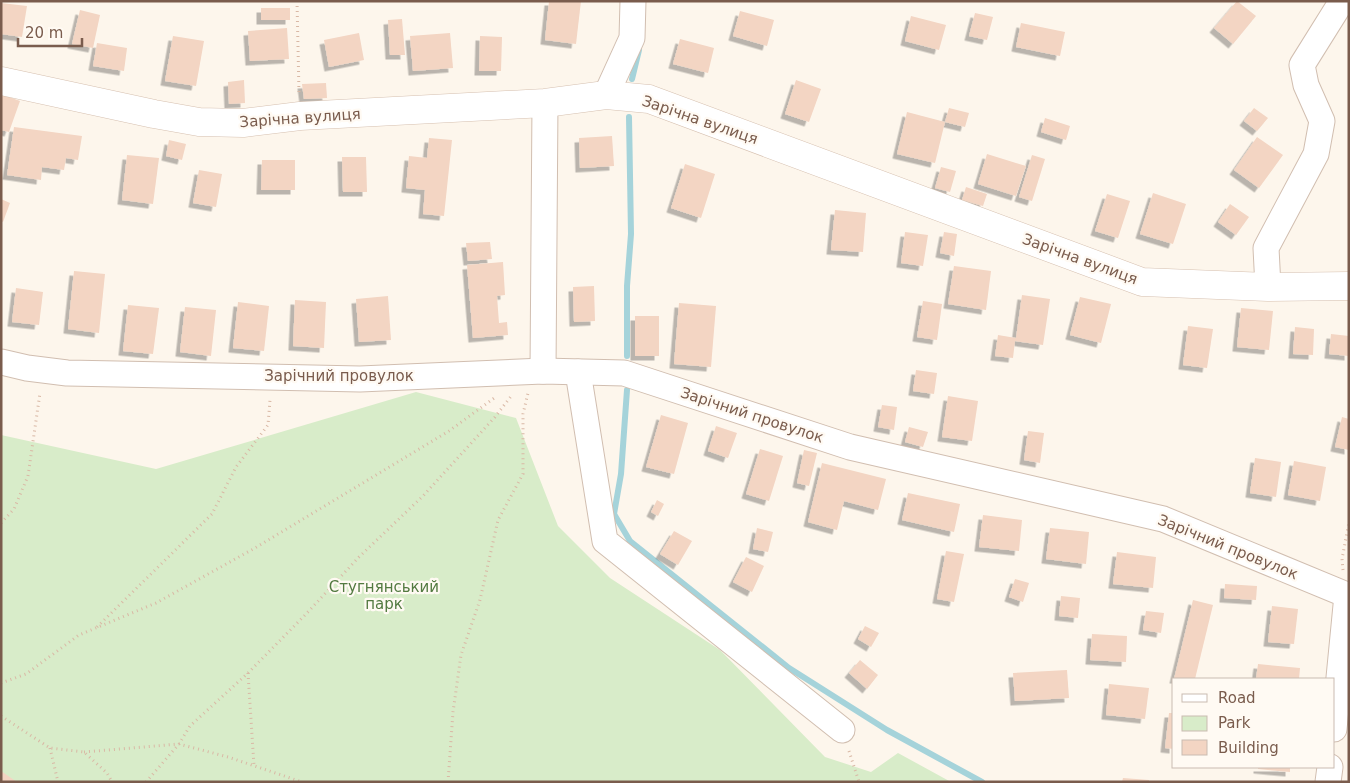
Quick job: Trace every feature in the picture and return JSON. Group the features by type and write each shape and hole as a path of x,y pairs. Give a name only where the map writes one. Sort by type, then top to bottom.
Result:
{"street":[{"path":"606,95 632,38 634,1"},
{"path":"1268,287 1266,248 1316,154 1322,121 1306,84 1302,65 1342,1"},
{"name":"Зарічна вулиця","path":"1,81 200,122 243,123 300,116 546,103 606,95 649,99 1142,282 1268,287 1349,286"},
{"path":"535,372 546,103"},
{"name":"Зарічний провулок","path":"1,362 27,368 67,373 360,379 535,372 624,373 850,447 1163,518 1347,595"},
{"path":"578,372 605,541 842,730"},
{"path":"1335,719 1347,595"},
{"path":"1328,782 1330,768"}],"path":[{"path":"297,1 300,116"},
{"path":"1,523 14,509 28,476 44,370"},
{"path":"146,782 179,744 190,726 248,673 359,557 423,496 535,372"},
{"path":"448,782 453,712 461,655 480,600 498,520 523,474 523,414 535,372"},
{"path":"95,628 212,514 236,467 268,424 272,377"},
{"path":"1,683 26,674 79,635 156,603 263,543 449,431 500,394"},
{"path":"1347,595 1342,559 1349,522"},
{"path":"248,673 254,766"},
{"path":"1,716 50,748 84,752 179,744 302,782"},
{"path":"842,730 859,782"},
{"path":"50,748 58,782"},
{"path":"84,752 107,774 112,782"}],"green space":[{"name":"Стугнянський парк","path":"416,392 516,418 558,526 610,578 720,650 825,757 871,772 898,753 951,782 1,782 1,435 156,469"}],"building":[{"path":"549,1 581,1 576,44 545,40"},
{"path":"1237,1 1256,16 1233,44 1214,28"},
{"path":"1,3 27,6 22,37 1,34"},
{"path":"261,8 290,8 290,20 261,20"},
{"path":"80,10 100,15 93,48 72,44"},
{"path":"740,11 774,20 767,46 733,36"},
{"path":"975,13 993,17 987,40 969,36"},
{"path":"911,16 946,25 939,50 905,41"},
{"path":"402,19 405,55 390,55 388,20"},
{"path":"1021,23 1065,32 1060,56 1016,47"},
{"path":"287,28 289,59 250,61 248,31"},
{"path":"359,33 364,60 329,67 324,40"},
{"path":"450,33 453,68 413,71 410,36"},
{"path":"173,36 204,41 196,86 165,81"},
{"path":"480,36 502,37 501,71 479,71"},
{"path":"680,39 714,48 708,73 673,64"},
{"path":"97,43 127,48 124,71 93,66"},
{"path":"244,80 245,103 229,104 228,82"},
{"path":"796,80 821,89 809,122 785,114"},
{"path":"326,83 327,98 304,99 302,84"},
{"path":"1,94 20,101 9,132 1,130"},
{"path":"949,108 969,113 965,127 945,122"},
{"path":"1254,108 1268,118 1257,131 1244,121"},
{"path":"907,112 945,122 935,163 897,154"},
{"path":"1045,118 1070,126 1066,140 1041,132"},
{"path":"14,127 82,136 78,160 66,158 64,170 42,167 41,180 7,175"},
{"path":"612,136 614,166 580,168 579,138"},
{"path":"1257,137 1283,155 1259,188 1234,170"},
{"path":"429,138 452,140 444,216 423,214 425,190 406,188 409,156 427,158"},
{"path":"169,140 186,144 182,160 166,156"},
{"path":"987,154 1026,166 1016,196 978,184"},
{"path":"127,155 159,158 153,204 122,200"},
{"path":"1032,155 1045,159 1032,201 1019,197"},
{"path":"342,157 366,157 367,192 343,192"},
{"path":"262,160 295,160 295,190 261,190"},
{"path":"685,164 715,174 701,218 671,208"},
{"path":"941,167 956,171 950,192 935,188"},
{"path":"199,170 222,174 216,207 193,203"},
{"path":"966,187 987,194 983,206 962,200"},
{"path":"1153,193 1186,204 1173,244 1140,234"},
{"path":"1107,194 1130,201 1118,238 1095,231"},
{"path":"1,199 10,203 3,222 1,221"},
{"path":"1230,204 1249,217 1236,235 1218,222"},
{"path":"835,210 866,213 863,252 831,250"},
{"path":"905,232 928,235 923,266 901,263"},
{"path":"944,232 957,234 954,256 940,253"},
{"path":"490,242 492,259 468,261 466,243"},
{"path":"503,262 505,295 497,296 499,323 507,322 508,335 473,338 467,265"},
{"path":"954,266 991,271 986,310 948,304"},
{"path":"74,271 105,274 99,333 68,329"},
{"path":"594,286 595,321 574,322 573,287"},
{"path":"16,288 43,292 39,325 12,322"},
{"path":"1022,295 1050,299 1043,345 1015,341 1013,358 995,356 998,335 1016,338"},
{"path":"388,296 391,340 359,342 356,299"},
{"path":"1080,297 1111,304 1101,343 1070,335"},
{"path":"295,300 326,302 324,348 293,346"},
{"path":"923,301 942,304 937,340 917,337"},
{"path":"238,302 269,306 264,351 233,348"},
{"path":"679,303 716,306 711,367 674,364"},
{"path":"128,305 159,308 153,354 123,351"},
{"path":"185,307 216,310 211,356 180,352"},
{"path":"1241,308 1273,311 1269,350 1237,347"},
{"path":"635,316 659,316 659,356 635,356"},
{"path":"1188,326 1213,329 1207,368 1183,365"},
{"path":"1295,327 1314,329 1313,355 1293,354"},
{"path":"1331,334 1349,336 1349,356 1329,354"},
{"path":"916,370 937,373 934,394 913,391"},
{"path":"948,396 978,401 972,441 942,437"},
{"path":"882,405 897,407 894,430 878,427"},
{"path":"661,415 688,423 674,474 646,467"},
{"path":"1342,417 1349,419 1349,450 1335,447"},
{"path":"716,426 737,433 728,458 708,451"},
{"path":"909,427 928,432 923,447 905,442"},
{"path":"1028,431 1044,433 1040,463 1024,460"},
{"path":"760,449 783,456 769,501 746,494"},
{"path":"804,450 817,453 809,486 797,483"},
{"path":"1255,458 1281,462 1276,497 1250,493"},
{"path":"1294,461 1326,467 1320,501 1288,495"},
{"path":"822,463 886,479 878,510 844,501 837,530 808,522"},
{"path":"908,493 960,504 954,532 902,520"},
{"path":"657,500 664,504 658,516 651,512"},
{"path":"983,515 1022,520 1019,551 979,547"},
{"path":"757,528 773,532 768,552 753,549"},
{"path":"1050,528 1089,532 1086,564 1046,559"},
{"path":"674,531 692,541 678,565 660,554"},
{"path":"946,551 964,554 954,602 937,599"},
{"path":"1117,552 1156,557 1153,588 1113,584"},
{"path":"746,557 764,566 752,592 733,582"},
{"path":"1015,579 1029,583 1023,602 1009,597"},
{"path":"1225,584 1257,586 1256,600 1224,598"},
{"path":"1061,596 1080,598 1078,618 1059,616"},
{"path":"1193,600 1213,605 1195,678 1174,678"},
{"path":"1272,606 1298,609 1294,644 1268,642"},
{"path":"1146,611 1164,613 1161,633 1143,630"},
{"path":"865,626 879,633 871,647 858,639"},
{"path":"1092,634 1127,636 1126,662 1090,660"},
{"path":"860,660 878,675 867,689 849,673"},
{"path":"1258,664 1300,668 1299,678 1256,678"},
{"path":"1067,670 1069,698 1015,701 1013,673"},
{"path":"1109,684 1149,688 1145,719 1106,715"},
{"path":"1169,713 1172,713 1172,749 1165,748"},
{"path":"1290,768 1290,772 1258,769"},
{"path":"1,771 17,782 1,782"},
{"path":"1123,778 1149,780 1149,782 1122,782"}],"waterway":[{"path":"632,79 639,50"},
{"path":"627,356 627,286 631,234 629,117"},
{"path":"627,390 621,474 614,514 630,541 789,668 887,730 982,782"}]}
